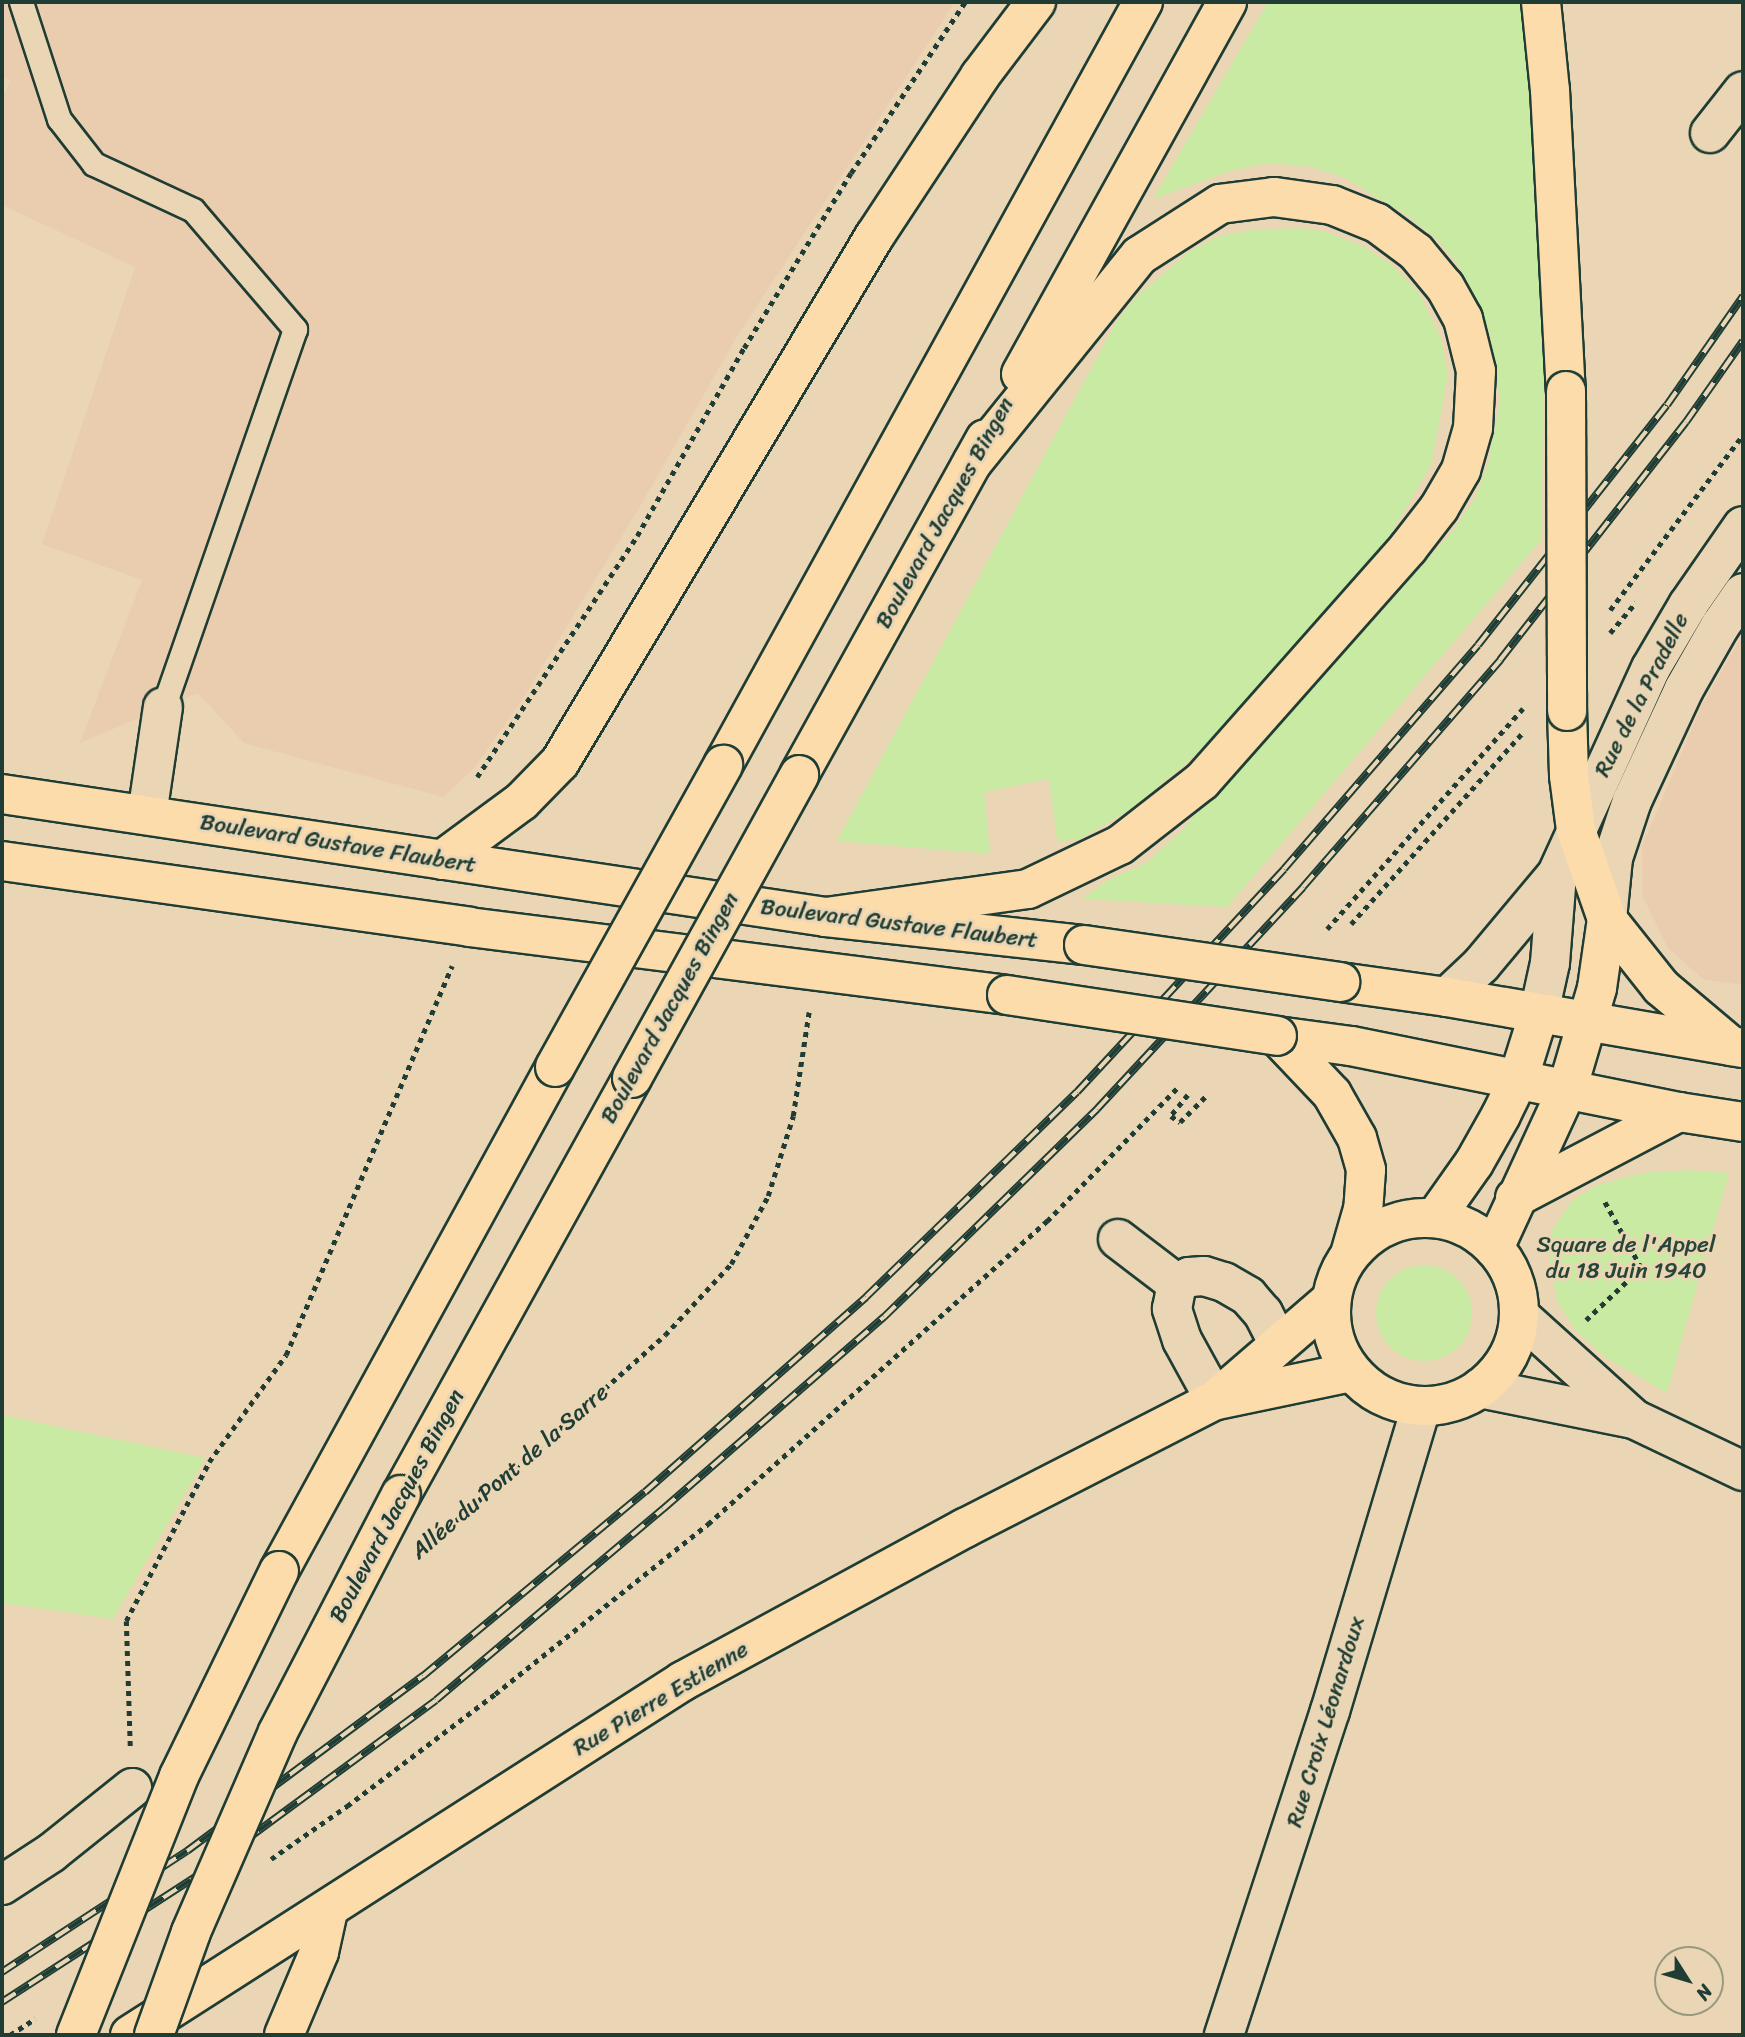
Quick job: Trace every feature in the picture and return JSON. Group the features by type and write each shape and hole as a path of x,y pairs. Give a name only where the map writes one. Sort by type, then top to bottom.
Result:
{"main road":[{"path":"442,860 522,801 560,762 874,237 980,76 1036,2"},
{"path":"76,2035 179,1776 279,1570 1143,2"},
{"name":"Boulevard Jacques Bingen","path":"154,2035 191,1932 278,1732 401,1495 1227,2"},
{"path":"1541,2 1550,90 1566,391 1567,711 1569,776 1576,830 1607,919 1661,987 1737,1047"},
{"path":"826,917 1028,889 1120,845 1202,781 1399,558 1439,508 1461,470 1473,428 1476,371 1462,319 1445,287 1416,253 1377,223 1332,205 1274,197 1220,204 1139,256 972,462"},
{"name":"Boulevard Gustave Flaubert","path":"2,794 826,917 1083,945 1447,997 1737,1047"},
{"path":"2,862 469,927 1007,995 1351,1046 1679,1112 1743,1122"},
{"path":"1494,1248 1567,1090 1588,1022 1607,919"},
{"path":"1435,1218 1474,1163 1518,1080 1539,1013"},
{"path":"1277,1036 1332,1094 1357,1138 1366,1170 1363,1209 1350,1254 1338,1276 1331,1300 1331,1326 1338,1350 1351,1372 1371,1390 1395,1402 1421,1407 1452,1402 1480,1388 1508,1356 1516,1336 1519,1315 1517,1291 1508,1268 1494,1248 1477,1233 1457,1223 1435,1218 1410,1219 1388,1225 1367,1237 1350,1254"},
{"path":"1515,1198 1679,1112"},
{"name":"Rue Pierre Estienne","path":"130,2035 328,1911 683,1681 965,1528 1215,1400 1331,1300"},
{"name":"Rue Pierre Estienne","path":"1215,1400 1351,1372"},
{"path":"284,2035 319,1952 328,1911"}],"street":[{"path":"1710,133 1743,91"},
{"name":"Rue de la Pradelle","path":"1557,874 1651,668 1688,605 1743,526"},
{"name":"Rue de la Pradelle","path":"1607,919 1613,858 1632,801 1684,689 1720,626 1743,593"},
{"path":"147,815 163,707"},
{"path":"1447,997 1481,965 1557,874"},
{"path":"1539,1013 1550,964 1557,874"},
{"path":"1118,1238 1177,1284"},
{"path":"1215,1400 1182,1340 1172,1310 1177,1284 1189,1277 1204,1276 1224,1282 1248,1296 1263,1313 1279,1345"},
{"path":"1519,1315 1634,1419"},
{"path":"1480,1388 1634,1419 1743,1471"},
{"name":"Rue Croix Léonardoux","path":"1224,2035 1330,1711 1421,1407"},
{"path":"2,1885 51,1853 132,1788"}],"lane":[{"path":"21,2 60,119 94,164 193,210 295,329 163,707"}],"path":[{"path":"470,788 637,536 744,348 851,173 965,2"},
{"path":"1603,617 1743,435"},
{"path":"1327,929 1525,706"},
{"path":"1351,924 1528,727"},
{"path":"132,1788 125,1620 209,1462 286,1355 469,927"},
{"name":"Allée du Pont de la Sarre","path":"414,1557 665,1335 731,1265 768,1196 793,1116 816,969"},
{"path":"268,1861 347,1806 485,1702 708,1524 1048,1221 1178,1087"},
{"path":"1188,1096 1171,1116 1180,1122 1208,1094"},
{"path":"1584,1321 1641,1268 1601,1196"},
{"path":"10,2035 43,2013"}],"shaded area":[{"path":"2,2 955,2 736,338 639,508 522,700 474,768 443,797 244,743 198,693 80,743 142,580 42,544 135,267 2,205 2,99 10,81 2,76"},
{"path":"1743,634 1743,985 1703,979 1668,948 1643,897 1642,847 1701,707"}],"green space":[{"path":"1268,2 1524,2 1532,54 1544,375 1541,540 1227,907 1082,899 1108,880 1146,863 1178,834 1452,532 1476,496 1489,460 1500,402 1490,333 1461,269 1439,241 1404,213 1343,177 1308,166 1268,163 1233,170 1153,199"},
{"path":"1304,228 1326,232 1363,246 1391,264 1419,293 1441,338 1448,375 1431,465 1389,537 1202,750 1131,809 1078,840 1057,841 1049,779 984,792 990,854 837,841 1116,322 1136,297 1190,251 1219,236 1251,230"},
{"name":"Square de l'Appel du 18 Juin 1940","path":"1688,1170 1729,1173 1667,1393 1605,1357 1575,1330 1557,1301 1549,1262 1552,1230 1572,1201 1595,1186 1641,1173"},
{"path":"1424,1265 1442,1269 1458,1279 1468,1295 1472,1313 1468,1331 1458,1347 1442,1357 1424,1361 1406,1357 1390,1347 1380,1331 1376,1313 1380,1295 1390,1279 1406,1269"},
{"path":"2,1415 205,1458 113,1619 2,1603"}],"railway":[{"path":"2,1972 187,1851 423,1676 645,1492 866,1297 1077,1092 1284,869 1478,645 1667,405 1743,296"},
{"path":"2,2002 194,1878 436,1700 663,1509 884,1317 1097,1109 1303,887 1500,660 1686,422 1743,341"}]}
